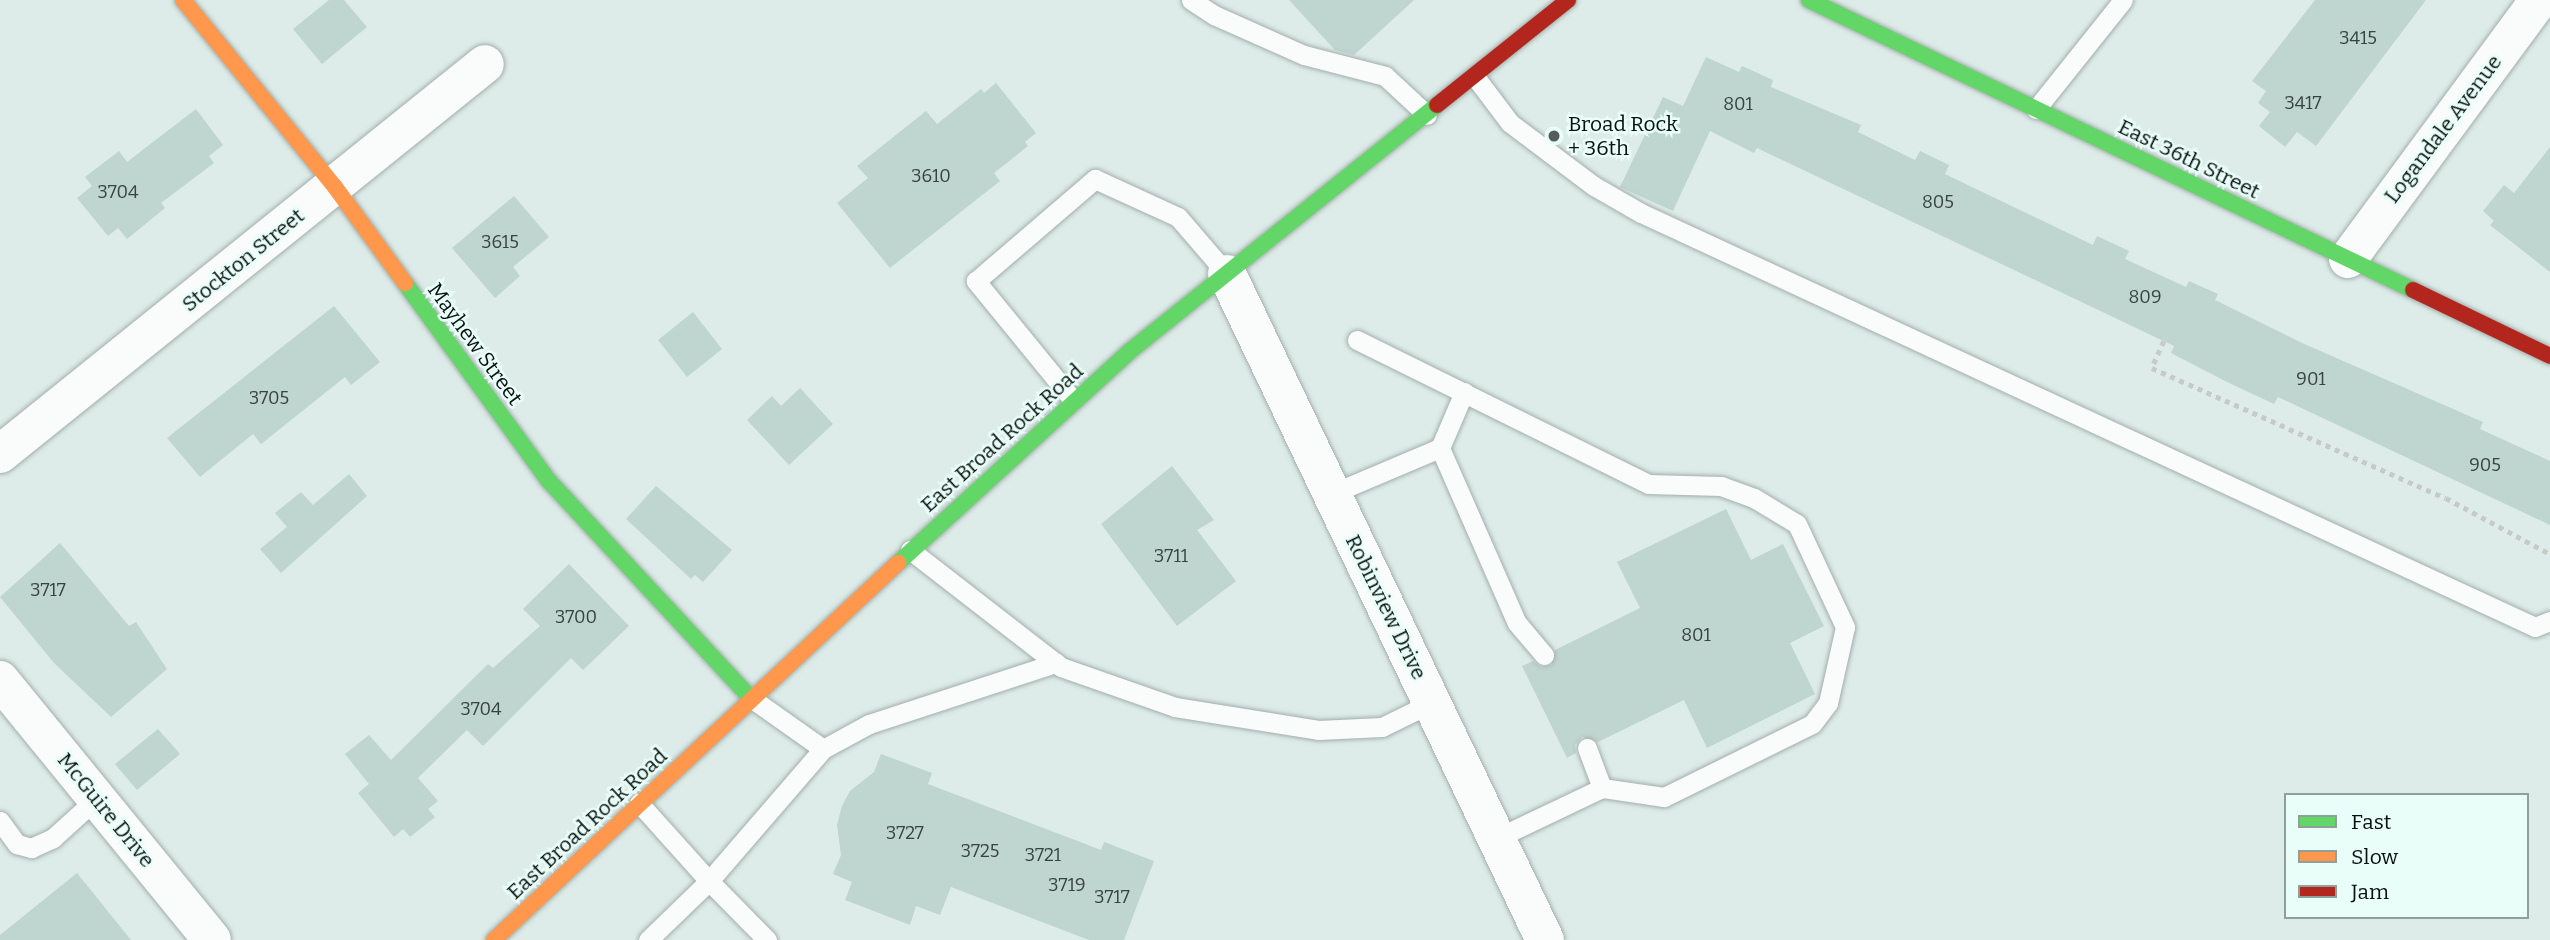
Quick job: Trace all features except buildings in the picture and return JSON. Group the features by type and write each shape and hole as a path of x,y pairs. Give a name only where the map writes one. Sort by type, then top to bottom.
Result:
{"street":[{"name":"Mayhew Street","path":"183,0 335,187 549,481 751,698"},
{"name":"East Broad Rock Road","path":"494,940 1073,400 1227,274 1476,78 1568,0"},
{"name":"East 36th Street","path":"1809,0 2550,356"},
{"name":"Logandale Avenue","path":"2348,259 2539,0"},
{"name":"Stockton Street","path":"0,454 485,64"},
{"name":"Robinview Drive","path":"1227,274 1545,940"},
{"name":"McGuire Drive","path":"0,680 212,940"}],"lane":[{"path":"1191,0 1214,15 1304,55 1384,76 1427,115"},
{"path":"2036,109 2123,0"},
{"path":"1476,78 1510,123 1594,186 1641,213 2535,627 2550,621"},
{"path":"1073,400 976,281 1096,179 1178,217 1227,274"},
{"path":"1357,340 1648,484 1721,486 1754,498 1797,524 1846,627 1828,703 1812,724 1664,797 1602,788 1497,838"},
{"path":"1331,494 1440,448 1464,392"},
{"path":"1440,448 1517,623 1544,655"},
{"path":"910,550 1056,663 1175,707 1318,730 1382,727 1431,703"},
{"path":"648,940 709,881 823,749 869,724 1056,663"},
{"path":"751,698 823,749"},
{"path":"1587,748 1602,788"},
{"path":"0,821 17,844 31,848 52,838 96,799"},
{"path":"639,803 709,881 767,940"}],"path":[{"path":"2164,341 2152,368 2446,498 2550,554"}],"traffic: fast":[{"path":"1809,0 2413,290"},
{"path":"898,563 1130,351 1437,105"},
{"path":"405,283 549,481 751,698"}],"traffic: slow":[{"path":"183,0 335,187 405,283"},
{"path":"494,940 898,563"}],"traffic: jam":[{"path":"1437,105 1568,0"},
{"path":"2413,290 2550,356"}],"place":[{"name":"Broad Rock + 36th","path":"1554,136"}]}
